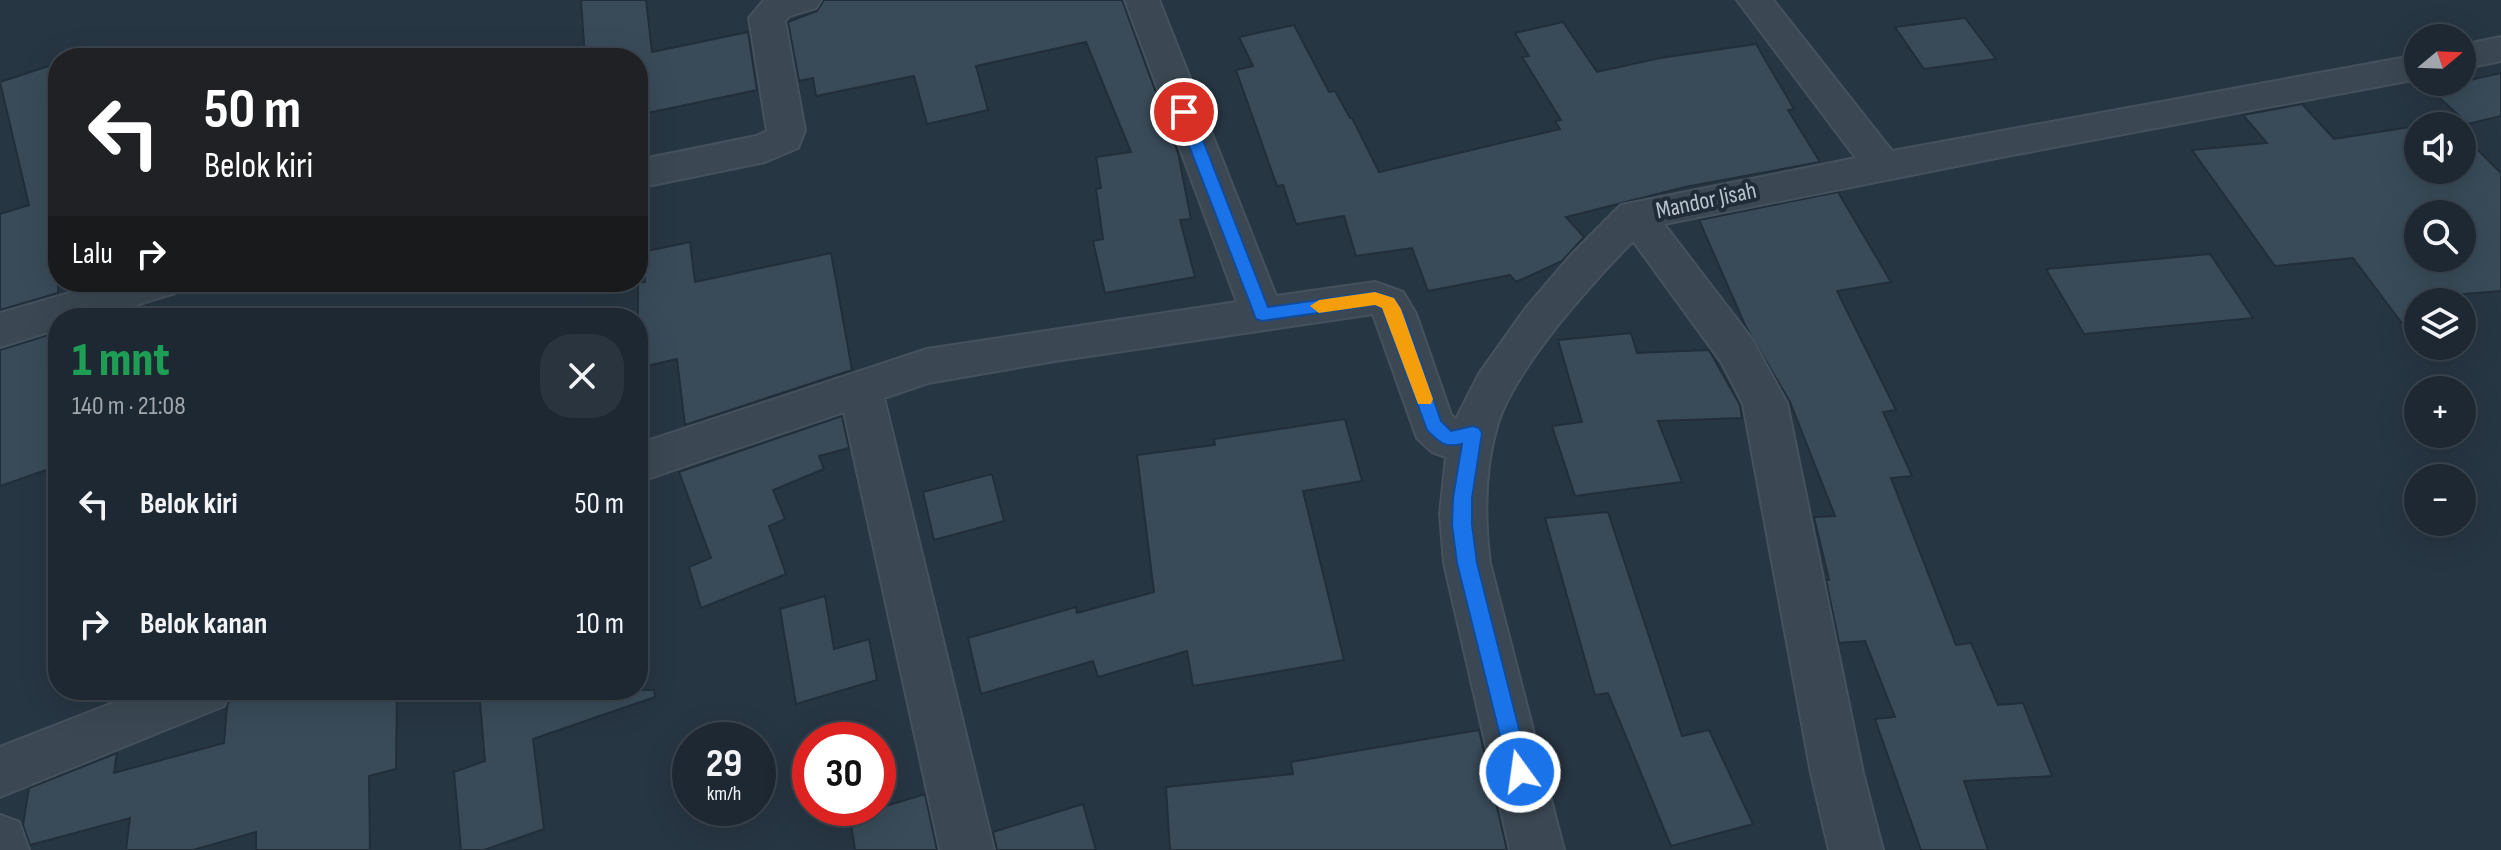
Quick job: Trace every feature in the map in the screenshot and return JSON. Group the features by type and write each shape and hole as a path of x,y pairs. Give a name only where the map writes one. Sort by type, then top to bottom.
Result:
{"street":[{"path":"648,172 765,148 785,138 767,18 777,8 804,0"},
{"path":"1142,0 1262,314"},
{"path":"1754,0 1883,166"},
{"path":"2476,54 2501,49"},
{"name":"Mandor Jisah","path":"1537,850 1467,563 1462,525 1463,498 1473,433 1486,399 1540,318 1593,255 1635,215 2404,70"},
{"path":"1635,215 1737,351 1765,403 1837,773 1856,850"},
{"path":"74,308 127,292"},
{"path":"648,460 861,391 927,366 1055,344 1375,298 1388,303 1395,314 1433,425 1448,439 1473,433"},
{"path":"0,330 48,316"},
{"path":"861,391 967,850"},
{"path":"0,772 181,700"},
{"path":"0,841 2,850"}],"building":[{"path":"581,0 646,0 652,52 748,32 757,90 648,113 648,48 584,48"},
{"path":"824,0 1122,0 1178,153 1191,219 1180,220 1195,277 1105,293 1093,241 1103,239 1096,189 1101,188 1096,157 1131,152 1086,42 976,66 988,110 927,124 914,76 816,96 813,78 799,81 788,22 817,11"},
{"path":"1965,18 1996,59 1924,69 1895,27"},
{"path":"1563,22 1597,72 1660,58 1756,44 1794,109 1788,110 1820,162 1685,187 1566,217 1584,237 1562,261 1516,282 1510,275 1428,291 1412,248 1356,256 1344,216 1296,224 1283,185 1277,186 1236,70 1253,66 1239,37 1294,25 1329,92 1335,91 1352,118 1379,172 1560,129 1555,121 1561,120 1522,57 1529,56 1515,33"},
{"path":"48,66 48,292 58,293 0,310 0,214 29,205 0,82"},
{"path":"2501,73 2501,116 2476,122 2476,112 2455,112 2438,96 2476,96 2476,79"},
{"path":"2302,104 2334,139 2404,128 2404,184 2476,184 2476,148 2501,173 2501,291 2476,293 2476,288 2404,288 2404,322 2401,322 2353,258 2275,266 2192,150 2267,143 2243,115"},
{"path":"1838,192 1891,282 1837,291 1896,410 1883,412 1912,476 1891,478 1956,645 1971,643 1998,705 2023,703 2052,776 1964,781 1988,850 1921,850 1875,719 1895,717 1865,641 1839,643 1826,580 1829,580 1814,517 1835,516 1790,402 1745,325 1699,220"},
{"path":"690,242 695,282 831,253 852,370 685,425 677,359 648,366 648,308 638,308 638,292 648,292 648,251"},
{"path":"2210,254 2253,318 2084,334 2046,269"},
{"path":"1631,333 1637,353 1709,350 1740,405 1742,418 1658,421 1682,482 1575,496 1552,426 1582,422 1558,340"},
{"path":"48,335 48,469 0,486 0,350"},
{"path":"842,416 849,448 819,456 824,469 773,490 785,519 769,526 786,574 701,608 689,567 711,558 679,472"},
{"path":"1345,419 1362,481 1303,491 1344,660 1193,686 1187,651 1098,677 1093,661 981,694 968,638 1076,607 1077,613 1154,592 1137,455 1215,445 1214,439"},
{"path":"992,474 1004,521 934,540 923,492"},
{"path":"1608,512 1682,736 1709,730 1753,824 1671,846 1608,693 1595,695 1545,518"},
{"path":"825,596 834,649 869,639 877,680 796,704 780,609"},
{"path":"648,690 654,690 655,697 648,699"},
{"path":"230,700 397,700 396,769 369,776 370,850 256,850 256,832 193,850 126,850 130,818 30,845 23,825 29,788 117,753 114,773 224,743"},
{"path":"480,700 646,700 533,739 544,829 484,850 461,850 454,772 485,761"},
{"path":"1479,730 1507,850 1170,850 1166,787 1293,774 1291,762"},
{"path":"925,794 937,850 855,850 851,826 896,826 896,803"},
{"path":"1083,804 1096,850 997,850 993,832"}],"slow traffic":[{"path":"1319,306 1375,298 1388,303 1395,314 1424,399"}],"route":[{"path":"1184,112 1262,314 1375,298 1388,303 1395,314 1433,425 1448,439 1473,433 1463,498 1462,525 1467,563 1520,772"}]}
